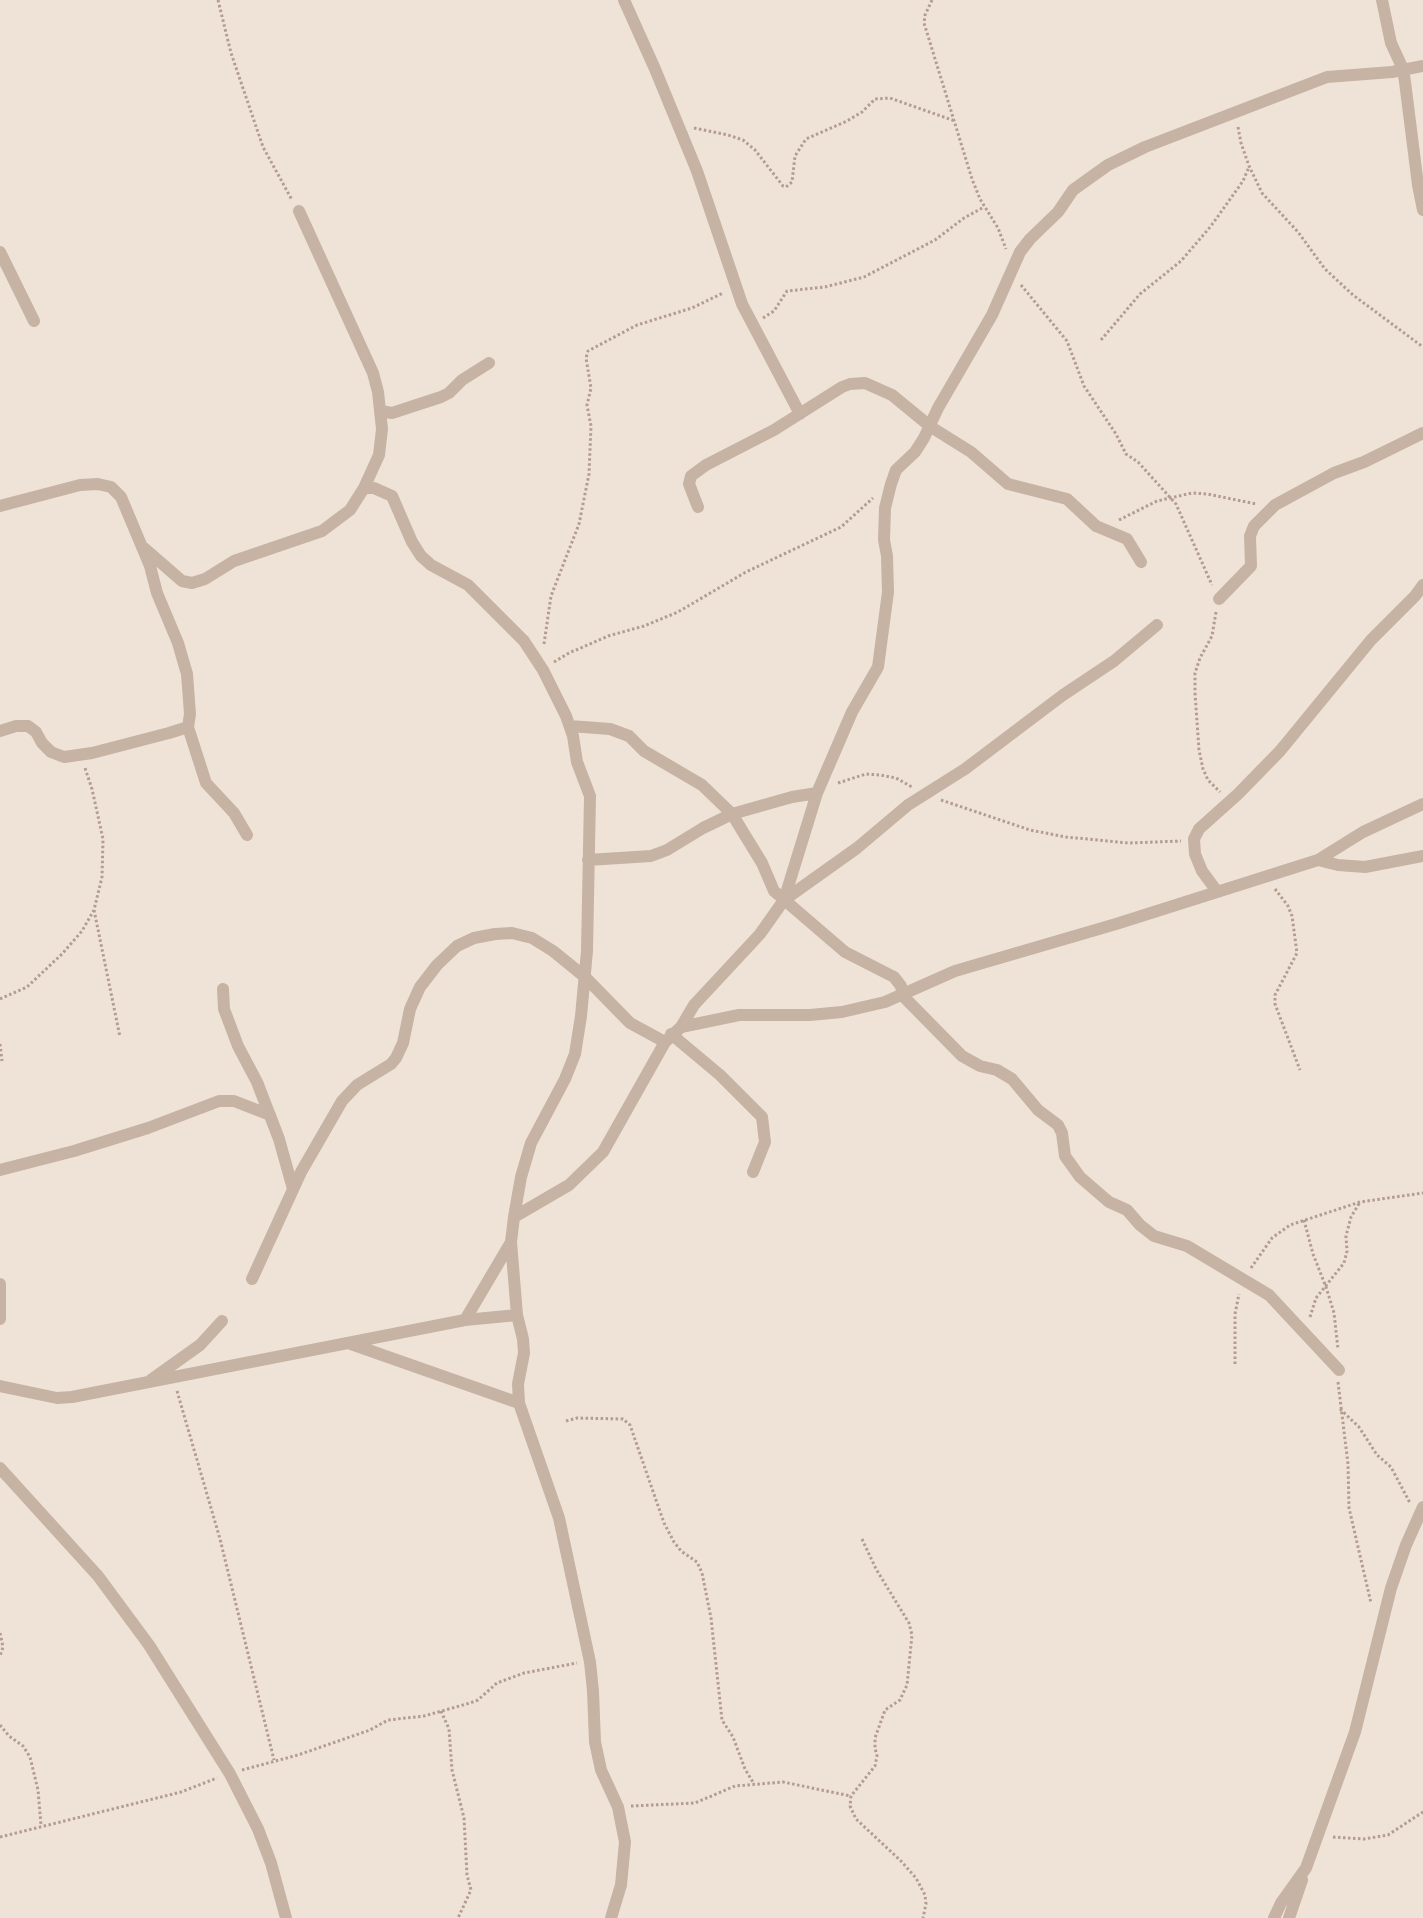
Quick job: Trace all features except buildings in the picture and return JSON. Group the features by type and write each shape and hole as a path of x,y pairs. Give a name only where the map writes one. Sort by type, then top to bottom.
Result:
{"street":[{"path":"624,0 679,126 711,208 735,288 800,414"},
{"path":"1382,0 1391,43 1403,69 1423,210"},
{"path":"514,1217 569,1185 602,1152 672,1034 694,1005 760,934 784,900 817,793 852,712 872,680 879,660 880,637 888,592 887,556 884,540 886,508 896,470 915,452 931,427 938,408 972,351 1020,252 1030,239 1058,212 1074,190 1085,181 1108,165 1145,147 1185,130 1237,114 1327,78 1423,66"},
{"path":"141,546 182,581 192,582 205,579 242,558 322,531 350,510 364,488 378,456 382,429 381,411 373,373 299,211"},
{"path":"0,252 34,321"},
{"path":"381,411 392,413 441,397 449,393 462,380 489,363"},
{"path":"698,507 689,484 691,476 800,414 842,387 850,384 865,383 892,395 931,427 972,452 1008,484 1063,497 1100,529 1126,539 1141,562"},
{"path":"1219,599 1251,566 1250,536 1254,526 1275,505 1326,477 1364,462 1423,433"},
{"path":"0,506 80,484 98,484 111,487 121,497 150,566 164,612 178,643 190,692 188,727 206,783 234,813 247,835"},
{"path":"364,488 374,488 392,496 398,504 412,542 421,556 431,565 457,578 479,595 524,641 542,670 570,726 577,762 590,796 585,977 575,1054 565,1079 531,1143 521,1177 511,1242 517,1315 523,1339 524,1353 518,1384 519,1403 559,1518 590,1662 595,1742 601,1770 618,1807 625,1842 621,1885 611,1918"},
{"path":"1216,890 1202,871 1195,854 1194,840 1205,822 1280,751 1371,640 1416,596 1423,585"},
{"path":"784,900 850,853 925,793 992,750 1063,696 1114,661 1157,625"},
{"path":"0,730 28,726 36,732 42,743 51,752 64,757 80,756 188,727"},
{"path":"570,726 610,729 629,736 644,751 702,785 732,814 762,863 774,891 845,952 894,976 901,986 903,996 962,1056 980,1066 997,1070 1012,1079 1038,1110 1058,1125 1062,1133 1065,1156 1080,1177 1109,1202 1127,1210 1140,1225 1154,1236 1187,1246 1244,1279 1278,1303 1306,1336 1339,1370"},
{"path":"588,860 651,856 667,850 703,828 732,814 792,797 817,793"},
{"path":"672,1034 739,1015 810,1015 842,1012 903,996 955,971 1116,924 1216,890 1318,860 1363,832 1423,804"},
{"path":"1318,860 1338,865 1365,867 1423,856"},
{"path":"252,1279 277,1230 293,1189 342,1101 357,1085 391,1064 396,1058 403,1043 410,1009 420,987 436,965 457,946 474,938 512,933 532,938 553,951 585,977 630,1023 672,1034 720,1075 762,1117 765,1142 753,1172"},
{"path":"223,989 224,1009 270,1115 293,1189"},
{"path":"0,1170 74,1152 148,1128 219,1101 234,1101 270,1115"},
{"path":"465,1320 511,1242"},
{"path":"0,1284 0,1319"},
{"path":"0,1386 57,1398 72,1397 465,1320 517,1315"},
{"path":"149,1381 200,1345 222,1321"},
{"path":"349,1344 519,1403"},
{"path":"0,1468 98,1576 150,1645 230,1774 258,1829 271,1863 286,1918"},
{"path":"1289,1918 1355,1732 1391,1588 1422,1509"},
{"path":"1274,1918 1281,1903 1306,1868"}],"path":[{"path":"218,0 231,53 263,147 299,211"},
{"path":"932,0 925,15 924,23 972,179 984,207 998,228 1012,271 1067,341 1084,386 1116,434 1126,454 1138,462 1171,497 1185,519 1200,561 1219,599 1212,636 1200,658 1195,673 1196,709 1199,750 1203,769 1208,780 1218,788 1227,803"},
{"path":"679,126 728,135 743,140 755,150 786,186 792,182 795,156 806,139 847,121 862,112 875,99 890,98 955,121"},
{"path":"1237,114 1241,143 1249,166 1262,193 1298,232 1325,269 1353,295 1423,347"},
{"path":"1101,340 1150,284 1180,261 1211,226 1243,181 1249,166"},
{"path":"751,322 769,316 786,291 825,287 864,277 935,240 964,218 984,207"},
{"path":"544,642 551,596 579,524 589,474 591,426 588,405 591,388 586,358 588,352 637,325 692,308 735,288"},
{"path":"542,670 569,653 608,636 662,620 746,572 827,535 852,518 891,484"},
{"path":"1100,529 1149,504 1171,497 1207,494 1238,502 1275,505"},
{"path":"0,998 27,987 62,954 82,931 94,910 102,877 103,839 92,789 80,756"},
{"path":"817,793 844,780 866,774 896,778 949,804 1030,830 1066,837 1129,843 1194,840"},
{"path":"1265,875 1283,898 1292,916 1297,953 1275,995 1276,1004 1300,1070"},
{"path":"94,910 120,1036"},
{"path":"0,1044 2,1061"},
{"path":"1235,1364 1235,1314 1240,1287 1272,1238 1280,1230 1304,1220 1360,1202 1423,1194"},
{"path":"1306,1336 1313,1306 1344,1263 1347,1251 1346,1236 1351,1217 1360,1202"},
{"path":"1304,1220 1313,1254 1334,1313 1340,1409 1348,1464 1349,1508 1372,1608"},
{"path":"173,1378 220,1539 274,1760"},
{"path":"1340,1409 1359,1427 1377,1455 1391,1466 1409,1502 1422,1509"},
{"path":"566,1421 577,1418 623,1419 630,1425 664,1523 681,1551 697,1562 702,1573 711,1618 722,1720 733,1737 745,1769 754,1784"},
{"path":"862,1540 876,1569 909,1623 912,1635 907,1685 900,1700 885,1710 875,1738 877,1756 875,1766 851,1796 850,1806 852,1814 901,1860 916,1878 925,1895 926,1904 923,1918"},
{"path":"0,1632 3,1648 0,1656"},
{"path":"0,1837 41,1825 181,1792 230,1774 274,1760 298,1755 359,1734 388,1720 441,1711 478,1700 490,1687 524,1672 590,1662"},
{"path":"441,1711 449,1729 452,1770 464,1818 467,1875 471,1890 458,1918"},
{"path":"0,1725 9,1736 23,1746 30,1756 38,1790 41,1825"},
{"path":"618,1807 695,1803 734,1786 783,1782 851,1796"},
{"path":"1317,1837 1376,1838 1388,1835 1423,1812"}]}
